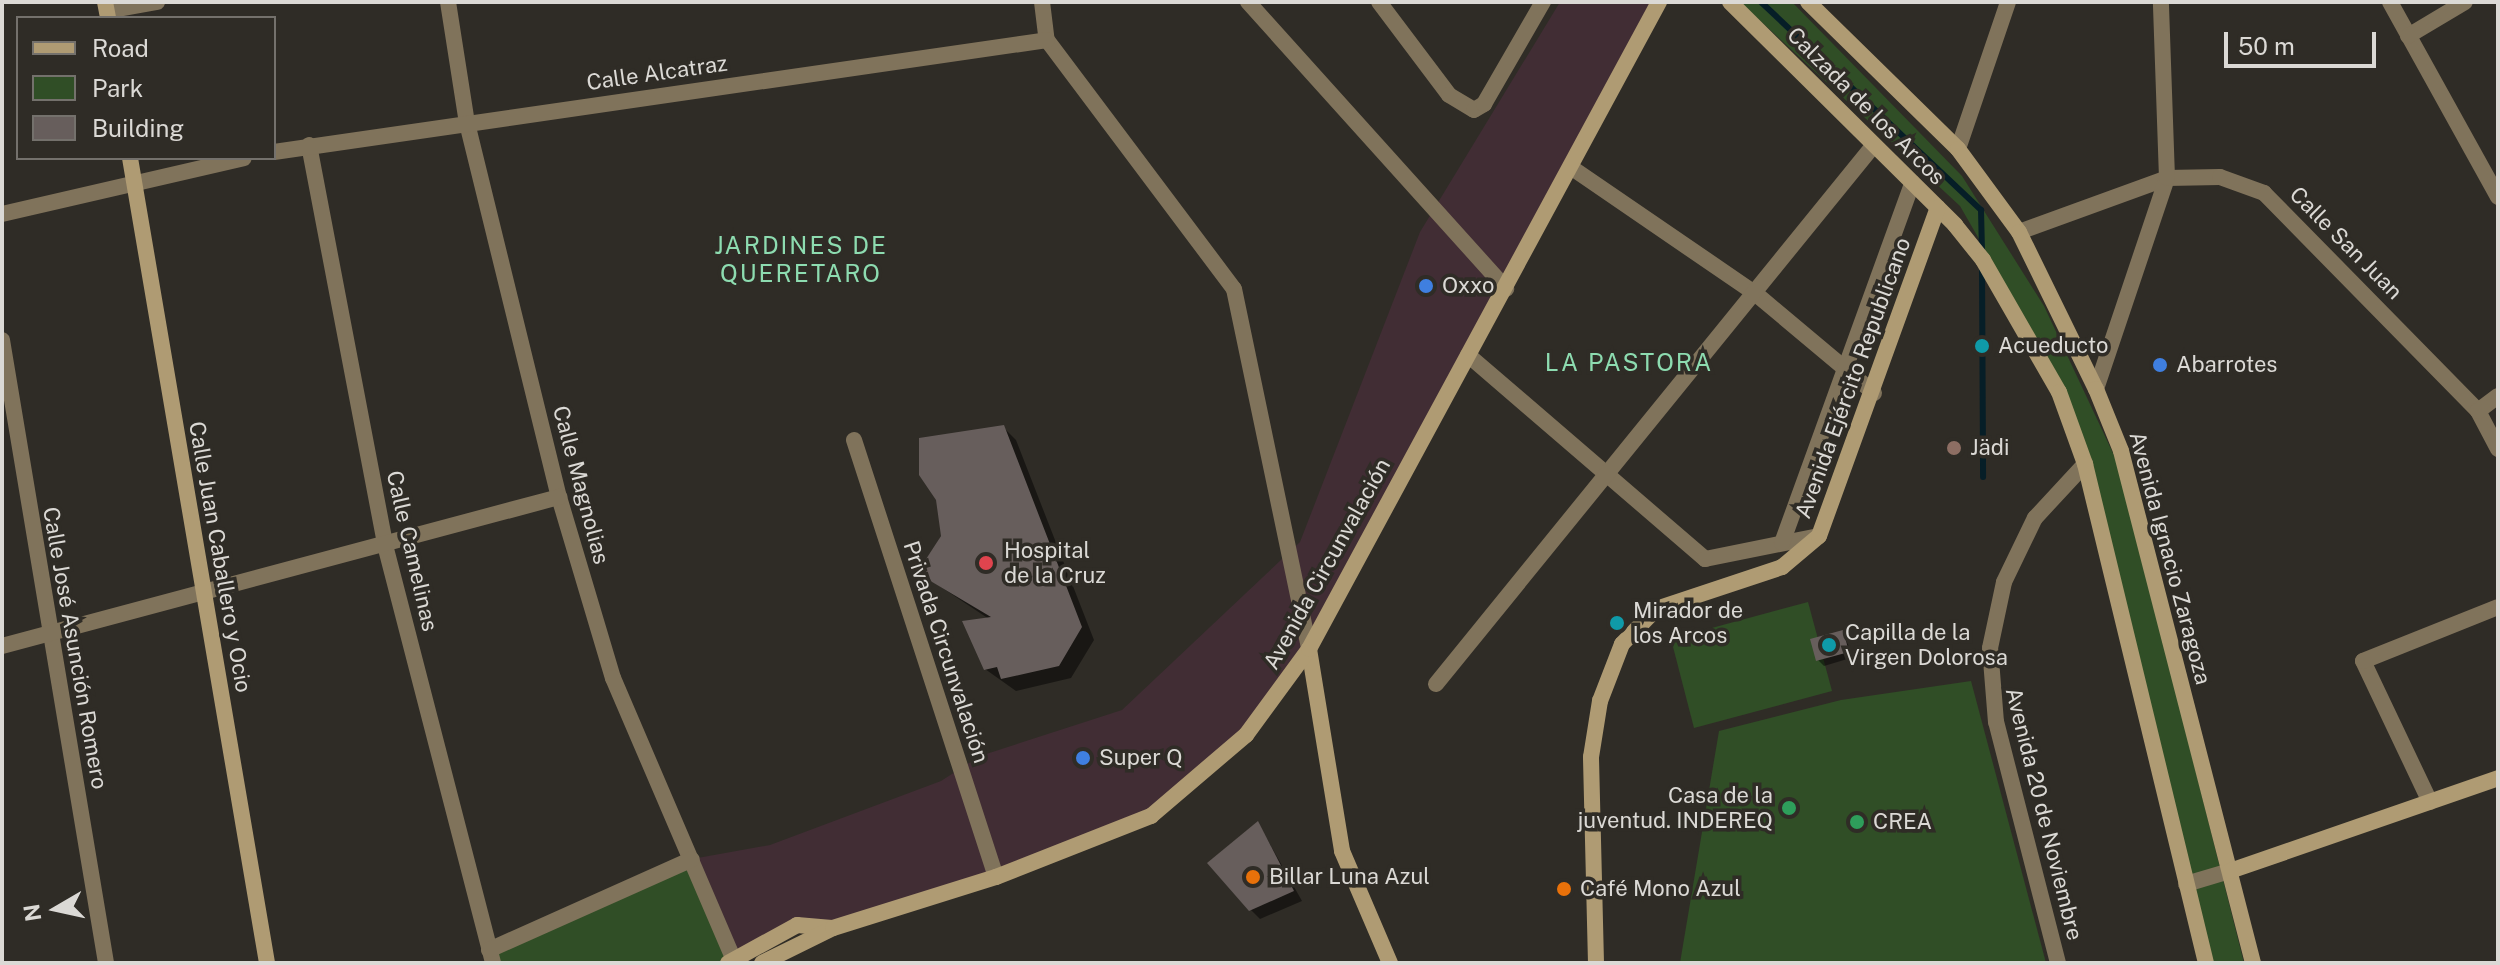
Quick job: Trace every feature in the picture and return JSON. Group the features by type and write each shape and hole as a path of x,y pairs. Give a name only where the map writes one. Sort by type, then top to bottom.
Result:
{"street":[{"path":"107,10 157,2"},
{"name":"Calle Magnolias","path":"448,2 467,123 559,497 613,678 692,859 732,962"},
{"path":"1042,2 1047,40 1234,289 1309,649 1342,851 1390,963"},
{"path":"1248,2 1506,289"},
{"path":"1379,2 1449,95 1474,110 1484,104 1543,2"},
{"name":"Avenida Circunvalación","path":"762,963 833,928 996,877 1151,816 1246,735 1309,649 1572,168 1659,2"},
{"name":"Calzada de los Arcos","path":"1730,2 1938,208"},
{"name":"Calzada de los Arcos","path":"1808,2 1958,149"},
{"path":"1958,149 2008,2"},
{"path":"2096,389 2167,178 2161,2"},
{"path":"2390,2 2498,197"},
{"path":"2408,36 2465,2"},
{"name":"Calle Alcatraz","path":"276,152 1047,40"},
{"name":"Calle Camelinas","path":"309,145 385,545 491,956"},
{"path":"1436,684 1756,294 1873,146"},
{"name":"Avenida Ignacio Zaragoza","path":"1958,149 2019,232 2096,389 2121,451 2253,963"},
{"name":"Calle Juan Caballero y Ocio","path":"130,160 267,963"},
{"path":"2,214 133,180 234,160"},
{"path":"1572,168 1756,294 1874,393"},
{"name":"Calle San Juan","path":"2019,232 2167,178 2220,177 2284,207 2478,411 2498,449"},
{"path":"1782,543 1912,183"},
{"path":"1938,208 1983,260 2015,315 2059,392 2085,464 2206,963"},
{"name":"Avenida Ejército Republicano","path":"1596,963 1591,757 1600,701 1622,644 1656,609 1782,567 1819,536 1874,393 1938,208"},
{"name":"Calle José Asunción Romero","path":"2,340 106,963"},
{"path":"1468,355 1609,472 1705,559 1819,536"},
{"path":"2478,411 2498,396"},
{"name":"Privada Circunvalación","path":"854,440 996,877"},
{"name":"Avenida 20 de Noviembre","path":"2058,963 1996,722 1990,648 2004,582 2035,518 2085,464"},
{"path":"2,646 559,497"},
{"path":"2430,802 2363,661 2498,607"},
{"path":"2186,884 2498,778"},
{"path":"491,956 692,859"},
{"name":"Avenida Circunvalación","path":"732,962 797,925 833,928"}],"shaded area":[{"path":"1560,2 1659,2 1281,691 1151,816 833,928 797,925 734,960 692,859 770,845 941,781 980,756 1122,710 1300,542 1420,232"}],"green space":[{"path":"1740,2 1792,2 1962,176 2044,306 2119,466 2244,963 2213,963 2066,390 1960,206"},
{"path":"1808,602 1832,691 1694,728 1671,639"},
{"name":"CREA","path":"1971,681 2046,963 1680,963 1719,731 1841,700"},
{"path":"692,859 728,963 493,963 489,950"}],"building":[{"name":"Hospital de la Cruz","path":"1004,425 1082,627 1059,666 1001,679 997,667 984,670 962,621 991,617 917,573 941,536 936,500 919,475 919,438"},
{"name":"Capilla de la Virgen Dolorosa","path":"1843,630 1849,652 1816,661 1810,639"},
{"name":"Billar Luna Azul","path":"1258,821 1294,891 1249,911 1207,863"}],"waterway":[{"path":"1761,2 1981,210 1982,250"},
{"path":"1982,269 1983,477"}],"place":[{"name":"Oxxo","path":"1426,286"},
{"name":"Acueducto","path":"1982,346"},
{"name":"Abarrotes","path":"2160,365"},
{"name":"Jädi","path":"1954,448"},
{"name":"Hospital de la Cruz","path":"986,563"},
{"name":"Mirador de los Arcos","path":"1617,623"},
{"name":"Capilla de la Virgen Dolorosa","path":"1829,645"},
{"name":"Super Q","path":"1083,758"},
{"name":"Casa de la juventud. INDEREQ","path":"1789,808"},
{"name":"CREA","path":"1857,822"},
{"name":"Billar Luna Azul","path":"1253,877"},
{"name":"Café Mono Azul","path":"1564,889"}],"district":[{"name":"JARDINES DE QUERETARO","path":"801,260"},
{"name":"LA PASTORA","path":"1629,363"}]}
